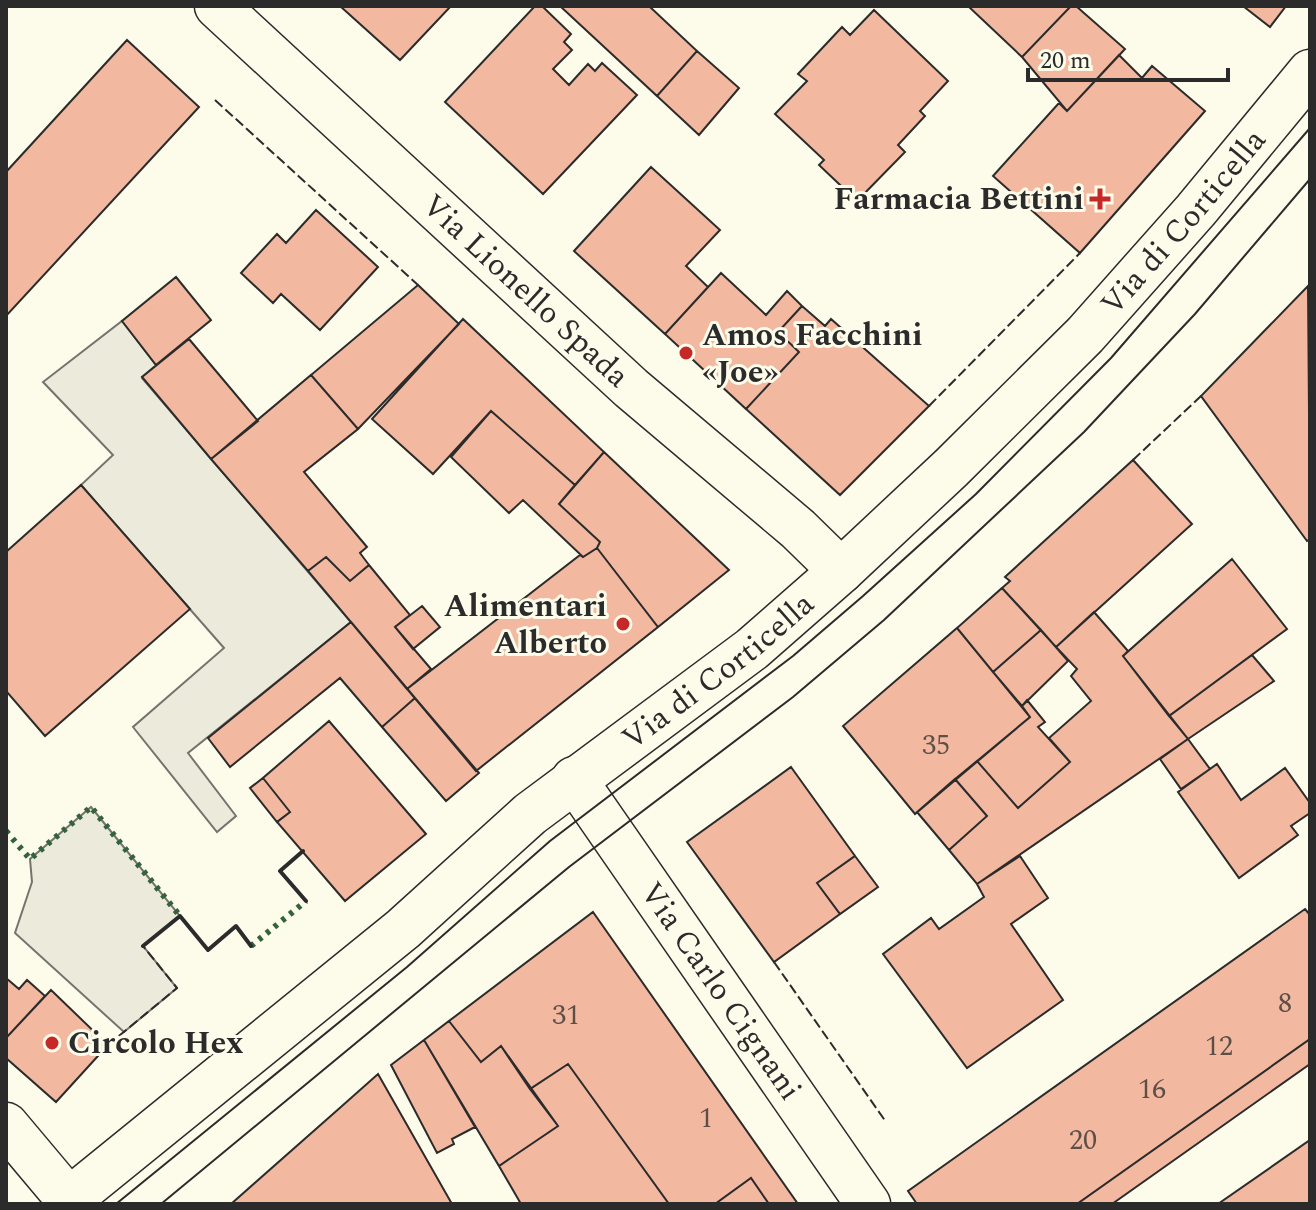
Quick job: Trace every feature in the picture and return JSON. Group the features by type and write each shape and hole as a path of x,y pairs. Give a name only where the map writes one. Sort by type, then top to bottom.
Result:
{"main road":[{"name":"Via Lionello Spada","path":"217,6 631,388 798,529 841,571"},
{"name":"Via di Corticella","path":"66,1202 403,929 530,814 752,649 841,571 951,468 1085,335 1196,210 1310,72"},
{"name":"Via Carlo Cignani","path":"574,779 868,1204"},
{"path":"6,1125 66,1202"}],"shaded area":[{"path":"122,321 156,365 142,378 351,622 188,753 236,816 217,832 133,727 224,648 81,485 113,455 43,382"},
{"path":"91,807 180,916 143,946 177,988 124,1032 15,933 32,882 30,859"}],"building":[{"path":"340,6 451,6 400,60"},
{"path":"535,6 542,6 571,34 564,42 572,50 553,69 569,85 588,64 595,71 602,63 637,95 543,194 445,102"},
{"path":"560,6 649,6 697,51 657,96"},
{"path":"968,6 1071,6 1022,57"},
{"path":"1071,6 1076,6 1125,49 1067,111 1022,57"},
{"path":"1243,6 1286,6 1270,27"},
{"path":"874,10 948,81 920,111 925,116 898,145 905,152 857,201 819,165 824,160 775,114 807,81 798,74 842,27 850,35"},
{"path":"127,40 199,107 6,316 6,172"},
{"path":"697,51 739,88 699,135 657,96"},
{"path":"1119,55 1142,78 1152,66 1205,111 1080,253 993,176 1059,103 1067,111"},
{"path":"651,167 720,230 686,266 708,287 665,334 574,251"},
{"path":"316,210 378,267 320,330 281,294 273,303 241,273 277,234 286,243"},
{"path":"721,273 766,315 787,291 802,306 778,332 799,352 746,409 665,334"},
{"path":"176,277 211,320 156,365 122,321"},
{"path":"418,285 459,324 358,429 311,375"},
{"path":"1308,286 1310,539 1307,541 1201,396"},
{"path":"802,306 825,326 831,319 929,406 840,495 746,409 799,352 778,332"},
{"path":"463,319 604,452 575,485 491,411 433,474 372,419"},
{"path":"189,339 258,421 211,459 142,377"},
{"path":"311,375 358,429 304,472 367,547 360,553 369,565 350,581 326,557 308,571 211,459"},
{"path":"491,411 575,485 559,504 600,542 597,548 583,557 523,500 509,513 451,457"},
{"path":"604,452 729,570 658,627 597,548 600,542 559,504"},
{"path":"1133,460 1192,524 1056,647 1002,588 1010,581 1005,577"},
{"path":"81,485 190,609 45,736 6,691 6,552"},
{"path":"597,548 658,627 476,771 407,689 580,555 583,557"},
{"path":"326,557 350,581 369,565 410,615 395,627 431,669 407,689 308,571"},
{"path":"1232,559 1287,629 1169,716 1123,656"},
{"path":"1002,588 1041,630 993,672 957,628"},
{"path":"422,606 440,627 413,649 395,627"},
{"path":"1094,612 1128,651 1123,656 1188,739 977,884 949,850 987,816 955,779 977,761 1018,808 1070,762 1049,738 1091,701 1071,676 1077,669 1056,647"},
{"path":"351,622 415,698 382,727 340,678 230,767 208,738"},
{"path":"957,628 1030,717 915,814 843,726"},
{"path":"1041,630 1068,661 1022,706 993,672"},
{"path":"1252,655 1274,681 1188,739 1169,716"},
{"path":"415,698 479,773 446,801 382,727"},
{"path":"1027,700 1045,722 1038,727 1070,762 1018,808 977,761 1030,717 1022,706"},
{"path":"329,721 426,834 345,901 277,822 290,812 263,778"},
{"path":"1188,739 1210,769 1181,789 1160,759"},
{"path":"1217,764 1241,800 1285,768 1310,803 1310,813 1291,826 1298,835 1239,878 1178,792"},
{"path":"791,767 855,856 817,883 840,914 774,962 687,842"},
{"path":"263,778 290,812 277,822 250,788"},
{"path":"955,779 987,816 949,850 917,812"},
{"path":"855,856 878,887 840,914 817,883"},
{"path":"1020,856 1048,898 1011,924 1063,1000 967,1068 883,954 931,918 939,929 984,897 977,884"},
{"path":"1305,909 1310,915 1310,1039 1077,1204 917,1204 908,1191"},
{"path":"593,912 798,1204 769,1204 751,1178 715,1204 669,1204 568,1064 530,1089 501,1046 481,1062 449,1021"},
{"path":"6,978 19,989 27,980 45,996 6,1038"},
{"path":"51,990 108,1045 56,1102 6,1058 6,1038"},
{"path":"449,1021 481,1062 501,1046 558,1126 499,1166 424,1040"},
{"path":"1310,1039 1310,1064 1112,1204 1077,1204"},
{"path":"424,1040 475,1127 452,1139 454,1144 437,1153 391,1065"},
{"path":"568,1064 669,1204 521,1204 499,1166 558,1126 530,1089"},
{"path":"378,1074 452,1204 231,1204 342,1106"},
{"path":"1310,1140 1310,1204 1218,1204"},
{"path":"751,1178 769,1204 715,1204"}],"tram line":[{"path":"116,1204 407,967 550,841 793,656 863,596 976,494 1111,358 1310,128"},
{"path":"161,1204 569,867 793,697 884,620 1084,432 1195,314 1310,179"}],"hedge":[{"path":"6,831 30,859 91,807 180,916"},
{"path":"251,946 306,901"}],"fence":[{"path":"215,100 418,285"},
{"path":"929,406 1080,253"},
{"path":"1133,460 1201,396"},
{"path":"108,1045 177,988 143,946"},
{"path":"774,962 886,1122"}],"wall":[{"path":"303,851 280,871 306,901"},
{"path":"143,946 180,916 208,950 236,926 251,946"}],"place":[{"name":"Farmacia Bettini","path":"1100,199"},
{"name":"Amos Facchini «Joe»","path":"686,353"},
{"name":"Alimentari Alberto","path":"623,624"},
{"name":"Circolo Hex","path":"52,1043"}]}
